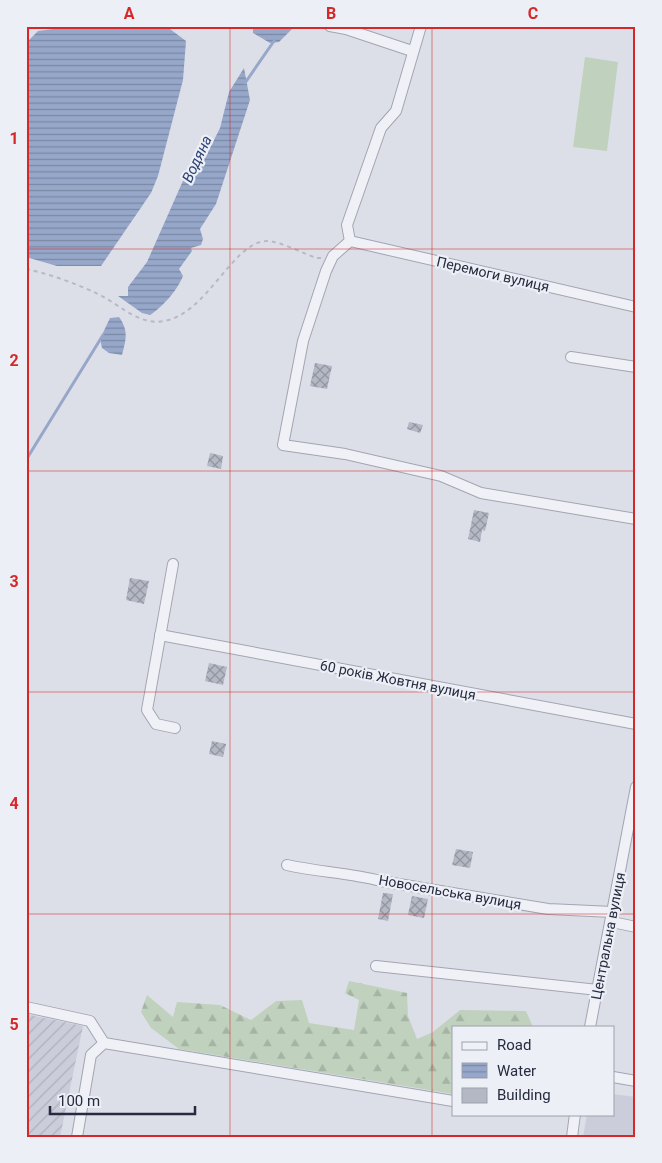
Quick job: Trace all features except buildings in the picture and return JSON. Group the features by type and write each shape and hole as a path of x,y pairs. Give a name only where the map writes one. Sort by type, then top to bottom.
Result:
{"street":[{"path":"330,26 346,29 412,51"},
{"path":"421,26 412,51 396,111 381,128 347,225 350,242 334,256 326,271 303,341 283,445 344,454 441,476 481,493 636,519"},
{"name":"Перемоги вулиця","path":"350,242 636,307"},
{"path":"571,357 636,367"},
{"path":"173,564 147,710 156,724 175,728"},
{"name":"60 років Жовтня вулиця","path":"160,635 636,724"},
{"name":"Центральна вулиця","path":"590,1026 636,787"},
{"name":"Новосельська вулиця","path":"287,864 317,872 354,874 381,881 548,909 612,917 636,927"},
{"path":"376,966 598,990"},
{"path":"26,1008 90,1021 104,1043 452,1101"},
{"path":"77,1137 91,1055 104,1043"},
{"path":"614,1077 636,1081"},
{"path":"572,1137 575,1116"}],"path":[{"path":"26,270 98,294 141,319 162,322 177,318 199,302 250,245 267,240 316,258 334,256"}],"shaded area":[{"path":"26,1014 83,1026 60,1137 26,1137"},
{"path":"614,1094 636,1097 636,1137 583,1137 587,1116 614,1116"}],"green space":[{"path":"585,57 618,62 607,151 573,147"},
{"path":"349,981 407,993 408,1016 417,1039 433,1032 460,1010 526,1011 533,1026 452,1026 452,1094 179,1049 151,1028 141,1012 147,995 173,1017 177,1002 220,1005 251,1020 276,1001 302,1000 309,1023 354,1030 359,1000 345,993"}],"water":[{"path":"76,26 166,26 186,41 183,80 158,176 151,193 101,266 57,266 26,257 26,43 38,31"},
{"path":"253,26 295,26 279,42 270,43 253,33"},
{"path":"244,68 250,100 216,204 200,229 203,239 201,245 191,248 192,251 179,269 183,276 170,297 150,315 142,313 118,296 128,296 128,287 147,262 186,174 207,154 220,128 229,92"},
{"path":"119,317 126,336 122,355 109,353 102,348 100,339 110,318"}],"waterway":[{"name":"Водяна","path":"245,83 274,41"},
{"name":"Водяна","path":"26,460 103,335"}]}
